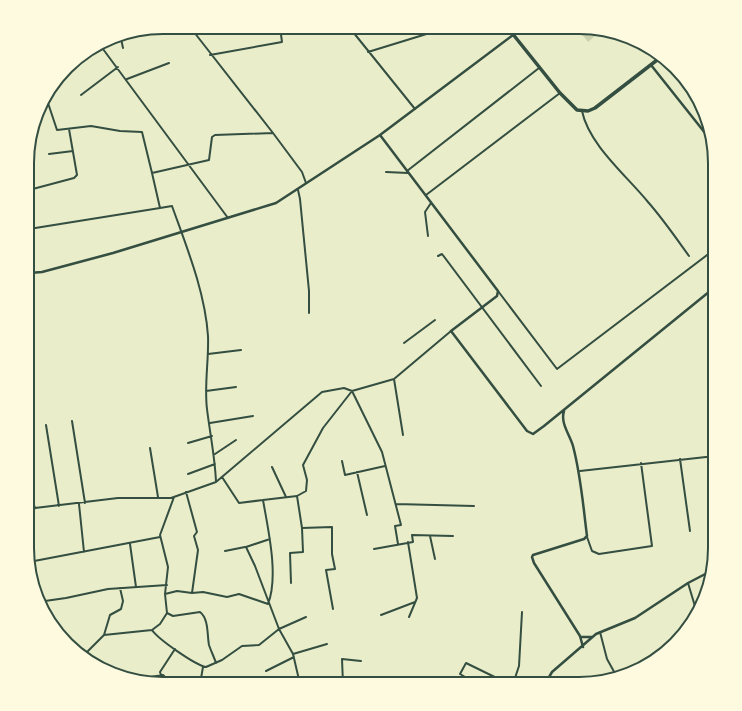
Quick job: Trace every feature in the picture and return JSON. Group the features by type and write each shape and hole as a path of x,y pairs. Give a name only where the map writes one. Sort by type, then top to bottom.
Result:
{"highway":[{"path":"513,35 560,93 577,110 582,111 595,108 657,60"}],"street":[{"path":"195,34 210,55 273,133 302,172 307,183"},
{"path":"210,55 282,42 281,34"},
{"path":"354,34 416,109"},
{"path":"368,52 426,34"},
{"path":"34,273 42,272 182,233 276,203 380,135 513,35"},
{"path":"121,41 123,48"},
{"path":"103,49 127,79 228,219"},
{"path":"127,79 168,63"},
{"path":"651,65 705,133"},
{"path":"386,172 407,172 540,67"},
{"path":"81,95 118,68"},
{"path":"425,196 560,93"},
{"path":"49,103 57,130 91,126 120,131 142,132 160,208"},
{"path":"582,111 584,121 594,139 648,201 689,256"},
{"path":"34,189 74,178 77,175 70,129"},
{"path":"152,173 209,160 212,138 215,135 273,133"},
{"path":"380,135 557,369 708,254"},
{"path":"49,154 73,151"},
{"path":"298,190 309,291 309,313"},
{"path":"428,236 425,212 431,203"},
{"path":"34,228 172,206 201,293 208,335 206,391 215,454 216,482"},
{"path":"438,256 442,254 541,386"},
{"path":"222,477 238,503 297,496 306,491 307,480 303,464 323,428 352,391 394,379 482,306 497,296 498,291"},
{"path":"451,331 527,431 533,434 564,411 708,293"},
{"path":"404,342 435,320"},
{"path":"208,354 242,350"},
{"path":"394,379 404,435"},
{"path":"206,391 236,387"},
{"path":"35,508 79,504 118,498 174,497 216,482 322,392 344,388 352,391 382,452 401,524 395,526 398,544"},
{"path":"564,411 562,419 572,442 580,471 587,536 592,552 599,554 652,546 641,464"},
{"path":"210,423 253,416"},
{"path":"555,418 562,419"},
{"path":"72,421 85,503"},
{"path":"46,425 59,506"},
{"path":"188,443 212,436"},
{"path":"215,454 236,440"},
{"path":"150,448 158,497"},
{"path":"580,471 708,456"},
{"path":"680,459 690,531"},
{"path":"342,461 345,475 385,466"},
{"path":"188,474 215,464"},
{"path":"272,467 286,497"},
{"path":"357,472 367,515"},
{"path":"186,492 197,532 194,536 198,550 192,593"},
{"path":"291,584 290,553 303,552 302,528 297,496"},
{"path":"104,635 152,630 160,624 167,613 165,594 168,567 160,537 174,497"},
{"path":"263,500 270,538 272,573 271,597 268,604"},
{"path":"79,504 84,552"},
{"path":"396,504 474,506"},
{"path":"302,528 332,527 332,554 334,569 326,570 333,609"},
{"path":"374,549 413,542 412,534 452,536"},
{"path":"430,536 435,559"},
{"path":"583,646 580,636 534,563 532,557 534,555 584,539 587,536"},
{"path":"34,561 130,544 160,537"},
{"path":"225,551 246,547 270,538"},
{"path":"408,542 417,589 416,602 409,617"},
{"path":"130,544 136,587"},
{"path":"246,547 255,566 268,604 279,629 293,654 298,677"},
{"path":"550,677 552,672 592,637 600,632 635,618 688,583 705,574"},
{"path":"688,583 695,605"},
{"path":"45,601 120,588 167,585"},
{"path":"87,652 104,635 110,615 121,609 123,601 120,588"},
{"path":"165,594 177,591 192,593 204,592 227,597 239,594 268,604"},
{"path":"381,615 416,602"},
{"path":"167,613 172,616 200,612 203,614 209,634 209,644 216,663"},
{"path":"515,677 519,666 522,612"},
{"path":"152,630 156,637 193,663 203,667 216,663 242,646 258,645 279,629 306,618"},
{"path":"600,632 607,660 614,672"},
{"path":"580,636 583,638 592,637"},
{"path":"293,654 327,644"},
{"path":"161,675 160,672 175,649"},
{"path":"266,672 294,657"},
{"path":"343,677 342,659 361,661"},
{"path":"465,677 460,674 466,663 495,677"},
{"path":"201,677 203,667"},
{"path":"151,677 161,675 166,677"}],"green space":[{"path":"582,34 596,35 588,42"}]}
